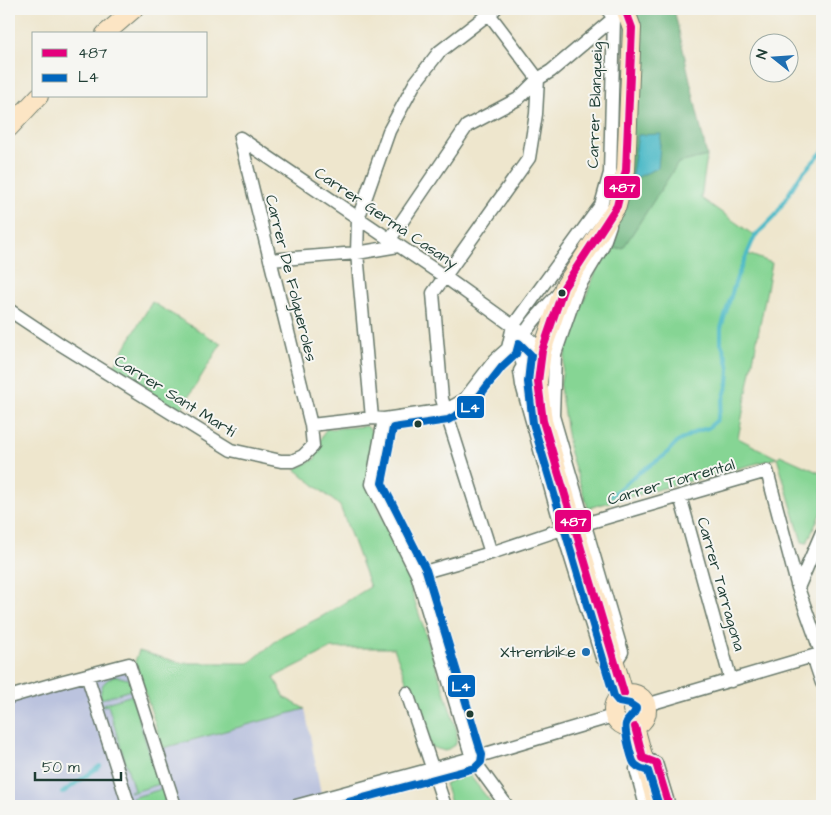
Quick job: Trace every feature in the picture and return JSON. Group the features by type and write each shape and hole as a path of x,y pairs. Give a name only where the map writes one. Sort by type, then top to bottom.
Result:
{"street":[{"path":"107,32 134,9"},
{"path":"491,553 442,399 433,294 529,158 536,114 538,79 492,11 439,52 415,83 389,131 358,219 357,253 378,418 372,484 417,574 472,758 507,806"},
{"path":"270,260 357,253 394,242 467,126 518,100 538,79 551,71 615,12 632,28 626,170 617,206 602,248 576,290 555,354 553,416 622,652 615,663"},
{"name":"Carrer Blanqueig","path":"519,330 601,205 610,173 615,12"},
{"path":"9,128 36,98"},
{"name":"Carrer Germà Casany","path":"240,138 445,277 519,330 542,352"},
{"name":"Carrer De Folgueroles","path":"240,138 311,425"},
{"path":"311,425 446,410 464,400 508,348 519,330 564,287 617,206"},
{"path":"543,420 538,382 542,352 564,287"},
{"name":"Carrer Sant Martí","path":"9,305 60,344"},
{"name":"Carrer Sant Martí","path":"9,310 60,344 231,450 281,462 292,461 303,456 313,446 311,425"},
{"path":"519,330 522,361 530,388 543,420 624,693"},
{"path":"508,348 522,361"},
{"path":"522,361 542,352"},
{"path":"522,361 520,371 522,385 562,529 602,658 615,663"},
{"name":"Carrer Torrental","path":"584,524 767,470 798,588"},
{"name":"Carrer Tarragona","path":"680,496 731,681"},
{"path":"417,574 491,553 562,529"},
{"path":"822,532 798,588 818,650 822,681"},
{"path":"646,705 731,681 818,650"},
{"path":"9,697 129,664 175,806"},
{"path":"87,675 129,806"},
{"path":"407,693 445,806"},
{"path":"624,693 633,693 641,697 646,705 647,714 643,722 635,727 626,728 618,724 613,716 612,707 616,698 624,693"},
{"path":"296,806 472,758 613,716"},
{"path":"635,727 657,806"},
{"path":"643,758 636,769 646,806"},
{"path":"643,758 656,763 669,806"}],"shaded area":[{"path":"129,664 157,750 305,709 322,799 291,806 9,806 9,694"}],"green space":[{"path":"625,9 674,9 707,156 678,163 623,248 605,249 626,170"},
{"path":"707,156 701,198 755,236 748,254 772,263 738,438 777,458 588,508 570,453 560,387 567,343 605,249 623,248 678,163"},
{"path":"152,302 221,344 177,416 109,374"},
{"path":"367,426 375,436 369,485 408,580 457,731 456,744 445,751 431,747 394,648 332,648 274,677 285,698 305,709 163,748 135,661 139,651 181,663 249,663 282,636 321,617 370,587 340,506 295,469 315,459 319,442 326,429"},
{"path":"780,455 822,474 822,510 807,543 802,542 777,458"},
{"path":"115,676 128,679 134,689 101,699 103,684"},
{"path":"136,694 136,696 132,697 158,782 163,781 163,783 130,793 130,791 134,790 108,705 103,706 103,704"},
{"path":"467,772 494,806 452,806 445,784"},
{"path":"165,788 165,800 160,806 137,806 132,798"}],"water":[{"path":"661,134 658,168 631,180 638,135"}],"waterway":[{"path":"612,495 637,474 664,456 676,443 697,431 708,428 717,420 728,383 729,369 721,343 721,328 737,277 755,236 775,216 799,177 822,152"},
{"path":"62,793 100,766"}],"transit line":[{"name":"487","path":"624,693 543,421 538,382 542,351 564,287 617,206 626,170 632,28 625,9"},
{"name":"L4","path":"333,806 475,768 481,762 482,755 426,570 382,483 393,428 448,420 470,408 502,367 516,354 519,343 531,355 528,382 533,423 614,696 619,702 630,704 636,708 626,727 631,756 637,766 648,771 659,806"},
{"name":"487","path":"635,727 643,758 656,763 669,806"}],"place":[{"name":"Xtrembike","path":"586,652"}]}
